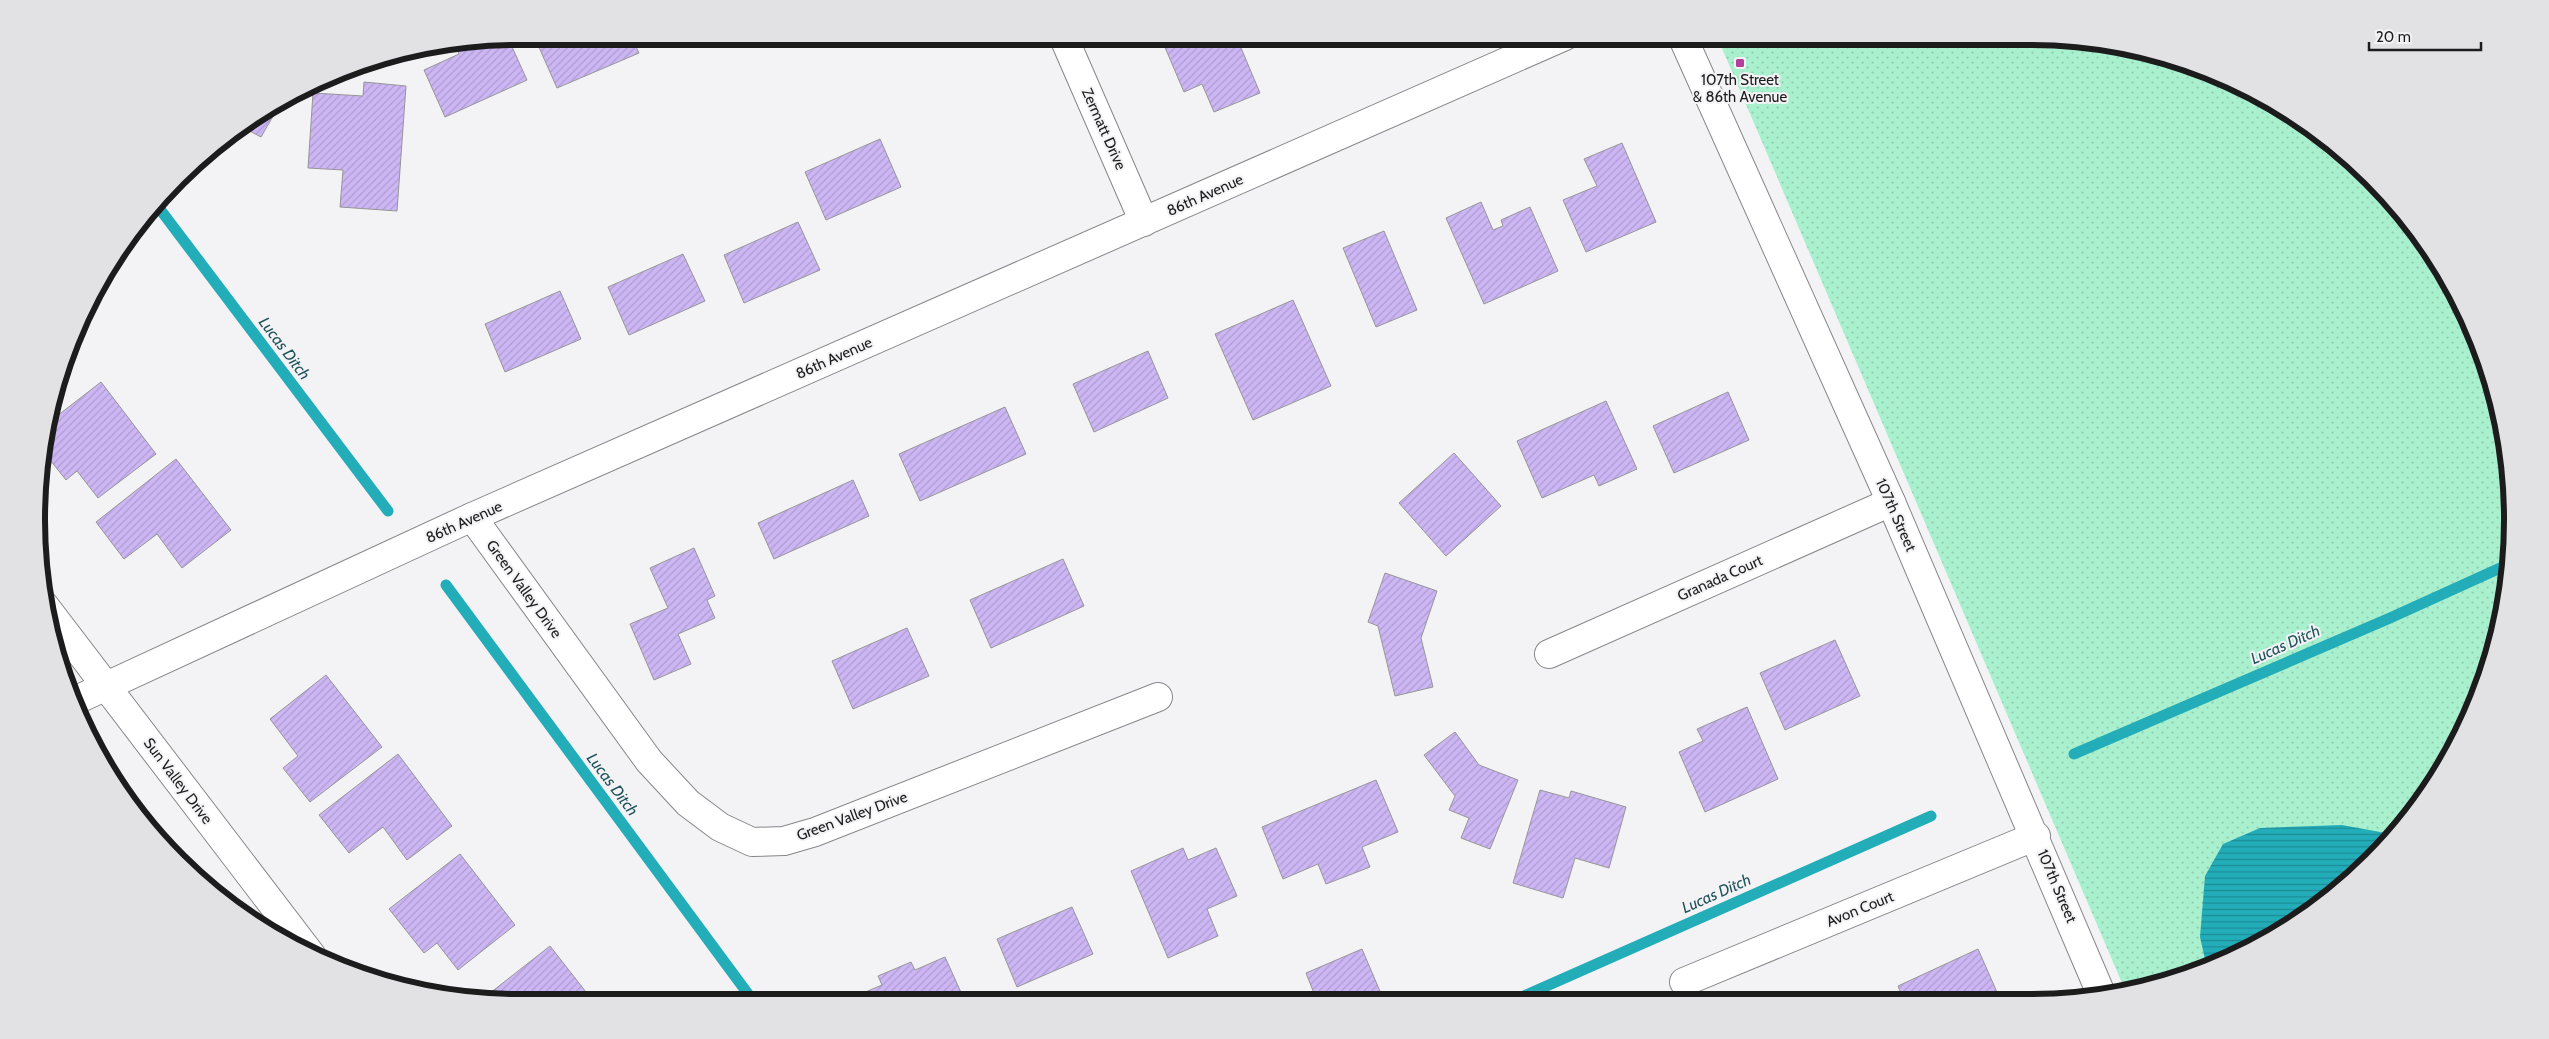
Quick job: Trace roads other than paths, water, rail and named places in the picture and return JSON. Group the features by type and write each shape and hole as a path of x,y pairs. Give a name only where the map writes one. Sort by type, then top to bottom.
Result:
{"street":[{"name":"Zermatt Drive","path":"1067,45 1144,222"},
{"name":"86th Avenue","path":"80,698 472,517 1545,45"},
{"name":"107th Street","path":"1686,45 1891,502 2036,836 2099,989"},
{"name":"Granada Court","path":"1549,654 1891,502"},
{"name":"Green Valley Drive","path":"472,517 648,761 688,803 720,827 752,842 784,841 816,832 1158,696"},
{"name":"Sun Valley Drive","path":"56,621 299,939"},
{"name":"Avon Court","path":"1684,982 2036,836"}],"water":[{"path":"2342,825 2385,833 2342,876 2293,914 2239,945 2205,960 2200,937 2205,876 2223,844 2260,828"}],"waterway":[{"name":"Lucas Ditch","path":"161,210 388,511"},
{"name":"Lucas Ditch","path":"2074,754 2390,618 2501,567"},
{"name":"Lucas Ditch","path":"446,585 748,994"},
{"name":"Lucas Ditch","path":"1529,994 1931,816"}],"place":[{"name":"107th Street & 86th Avenue","path":"1740,63"}]}
